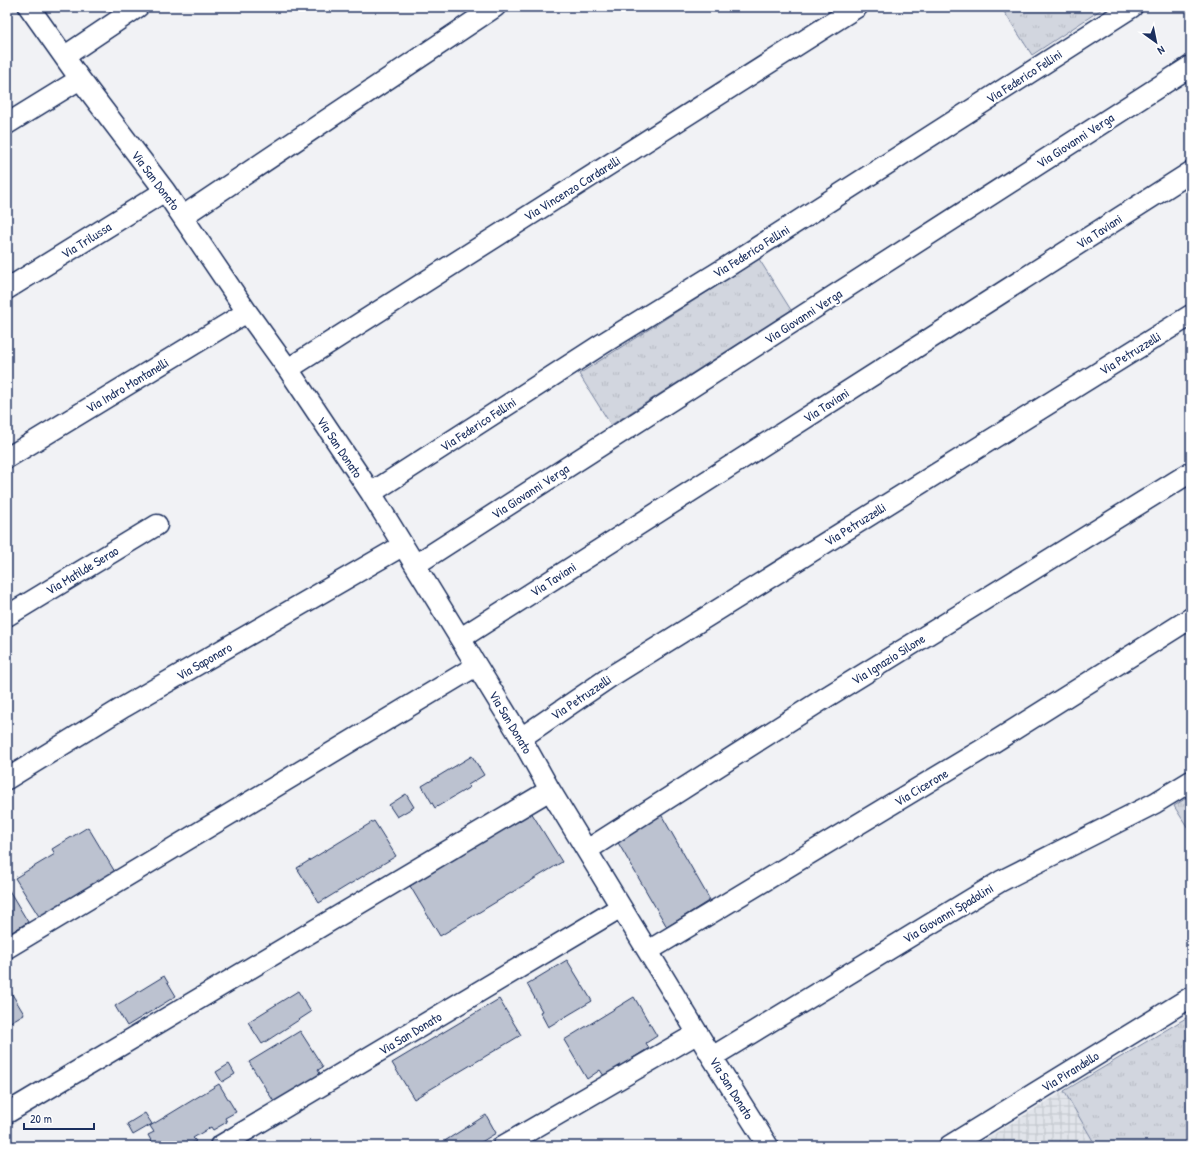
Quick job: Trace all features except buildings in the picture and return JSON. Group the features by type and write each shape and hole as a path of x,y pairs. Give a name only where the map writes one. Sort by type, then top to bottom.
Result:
{"street":[{"name":"Via San Donato","path":"29,7 65,56 80,80 166,191 371,493 402,546 521,738 550,790 712,1057 768,1146"},
{"path":"65,56 138,7"},
{"path":"183,216 495,7"},
{"name":"Via Vincenzo Cardarelli","path":"288,369 857,7"},
{"name":"Via Federico Fellini","path":"371,493 602,344 725,268 1132,7"},
{"name":"Via Giovanni Verga","path":"415,565 1191,66"},
{"path":"7,124 80,80"},
{"name":"Via Taviani","path":"460,638 1191,172"},
{"name":"Via Trilussa","path":"7,289 166,191"},
{"name":"Via Indro Montanelli","path":"7,458 247,312"},
{"name":"Via Petruzzelli","path":"521,738 610,677 1191,315"},
{"name":"Via Ignazio Silone","path":"587,850 832,694 1191,472"},
{"name":"Via Matilde Serao","path":"7,616 157,525"},
{"name":"Via Saponaro","path":"7,779 124,707 402,546"},
{"name":"Via Cicerone","path":"648,951 976,753 1191,618"},
{"path":"7,948 476,666"},
{"name":"Via Giovanni Spadolini","path":"712,1057 1001,882 1154,803 1191,781"},
{"path":"7,1113 550,790"},
{"name":"Via San Donato","path":"220,1146 621,907"},
{"name":"Via Pirandello","path":"948,1146 1191,997"},
{"path":"504,1146 698,1033"}],"shaded area":[{"path":"1064,1091 1096,1146 974,1146"}],"green space":[{"path":"1001,7 1105,7 1032,55"},
{"path":"759,259 791,310 611,425 579,374"},
{"path":"1191,795 1191,833 1174,806"},
{"path":"1191,1015 1191,1146 1096,1146 1064,1091"}]}
